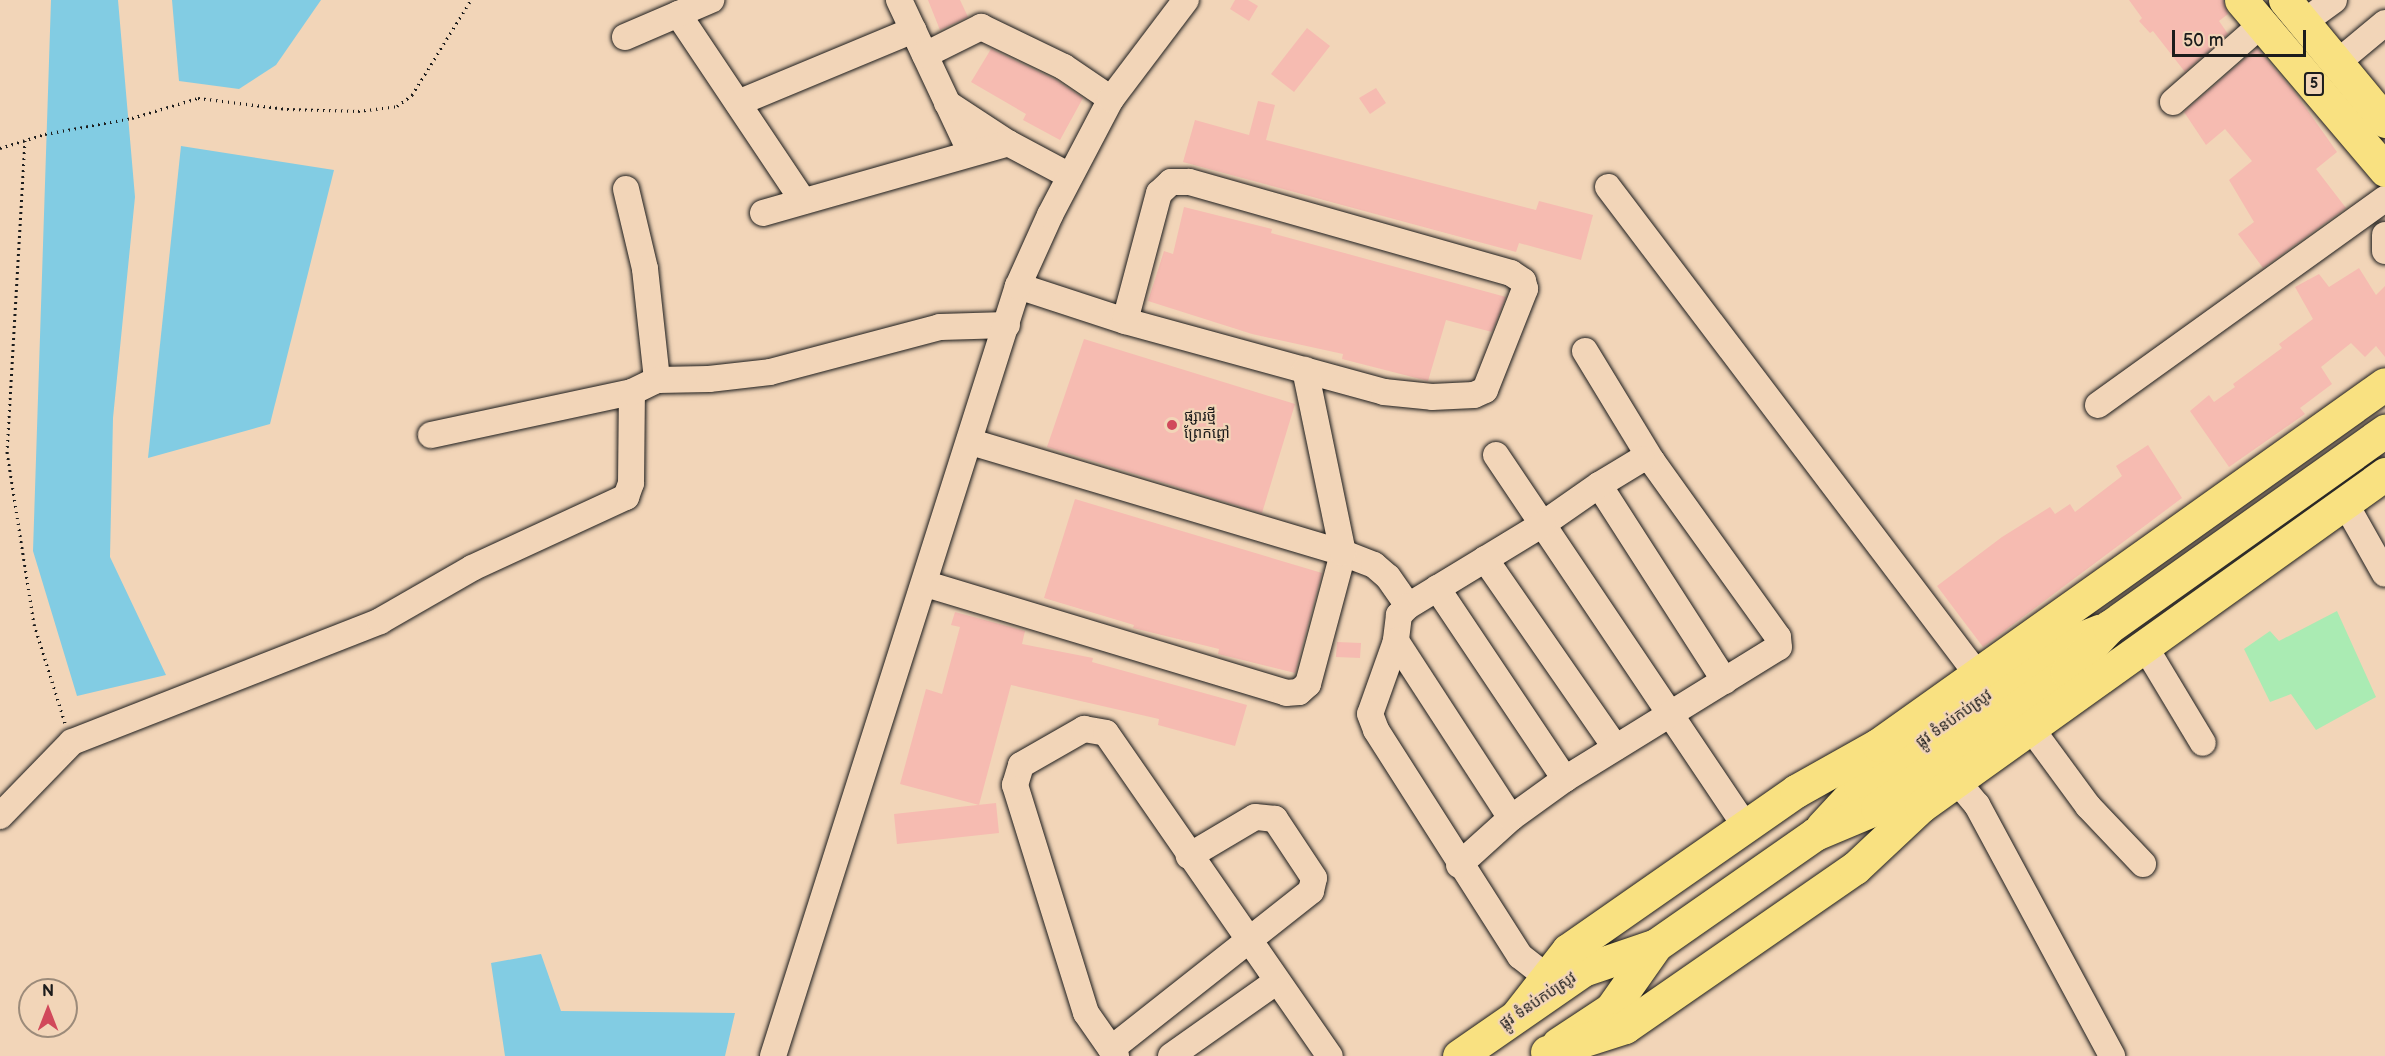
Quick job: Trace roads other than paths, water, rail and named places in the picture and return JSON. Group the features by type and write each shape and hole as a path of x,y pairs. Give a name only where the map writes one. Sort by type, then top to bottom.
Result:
{"main road":[{"name":"5","path":"2241,0 2385,170"},
{"name":"5","path":"2294,11 2385,120"},
{"path":"1518,1014 1568,950 1796,791 1878,746 2385,384"},
{"name":"ផ្លូវ ទំនប់កប់ស្រូវ","path":"1459,1056 1583,970 1656,945 1815,834 1860,786 2042,657 2109,627 2385,431"},
{"path":"1544,1054 1625,1027 1856,868 1921,806 2385,474"},
{"name":"ផ្លូវ ទំនប់កប់ស្រូវ","path":"1544,1054 1611,1009 1656,945"}],"street":[{"path":"625,37 711,0"},
{"path":"899,0 971,153"},
{"path":"773,1056 927,584 1018,286 1070,176 1111,99 1186,0"},
{"path":"2294,11 2334,0"},
{"path":"678,14 803,201"},
{"path":"2338,62 2385,23"},
{"path":"2173,102 2262,24"},
{"path":"925,55 981,27 1064,67 1111,99"},
{"path":"738,103 913,30"},
{"path":"947,103 1008,143 1070,176"},
{"path":"763,213 1008,143"},
{"path":"1018,286 1125,321 1384,392 1432,397 1474,395 1485,390 1494,374 1526,289 1523,280 1511,273 1200,185 1172,182 1159,192 1125,321"},
{"path":"1608,187 1977,674"},
{"path":"626,189 645,269 657,380"},
{"path":"2097,405 2385,199"},
{"path":"2385,235 2385,251"},
{"path":"431,435 632,392 657,380 709,380 770,372 940,327 1007,325"},
{"path":"1459,865 1511,818 1565,779 1775,651 1778,637 1652,461 1585,351"},
{"path":"927,584 1286,693 1299,692 1308,684 1343,553 1305,370"},
{"path":"0,816 72,742 380,621 472,568 626,497 631,483 632,392"},
{"path":"971,442 1343,553 1374,565 1388,577 1408,606"},
{"path":"1497,455 1746,826"},
{"path":"1547,976 1520,956 1459,865 1370,714 1396,641 1399,615 1408,606 1543,524 1599,484 1642,459 1652,461"},
{"path":"1599,484 1725,681"},
{"path":"2345,502 2385,574"},
{"path":"1485,559 1616,747"},
{"path":"1437,588 1565,779"},
{"path":"1396,641 1511,818"},
{"path":"2144,645 2203,743"},
{"path":"2030,727 2088,806 2143,864"},
{"path":"1189,856 1255,817 1275,819 1314,878 1311,891 1248,943 1113,1052 1086,1013 1015,785 1021,765 1084,729 1106,733 1189,856 1248,943 1330,1056"},
{"path":"1956,780 1977,805 2112,1056"},
{"path":"1171,1056 1276,982"}],"water":[{"path":"51,0 118,0 135,197 113,418 110,557 166,675 77,696 33,551"},
{"path":"172,0 321,0 276,65 239,89 179,81"},
{"path":"181,146 334,170 270,424 148,458"},
{"path":"541,954 561,1011 735,1013 725,1056 505,1056 491,963"}],"place":[{"name":"ផ្សារថ្មី ព្រែកព្នៅ","path":"1172,425"}]}
